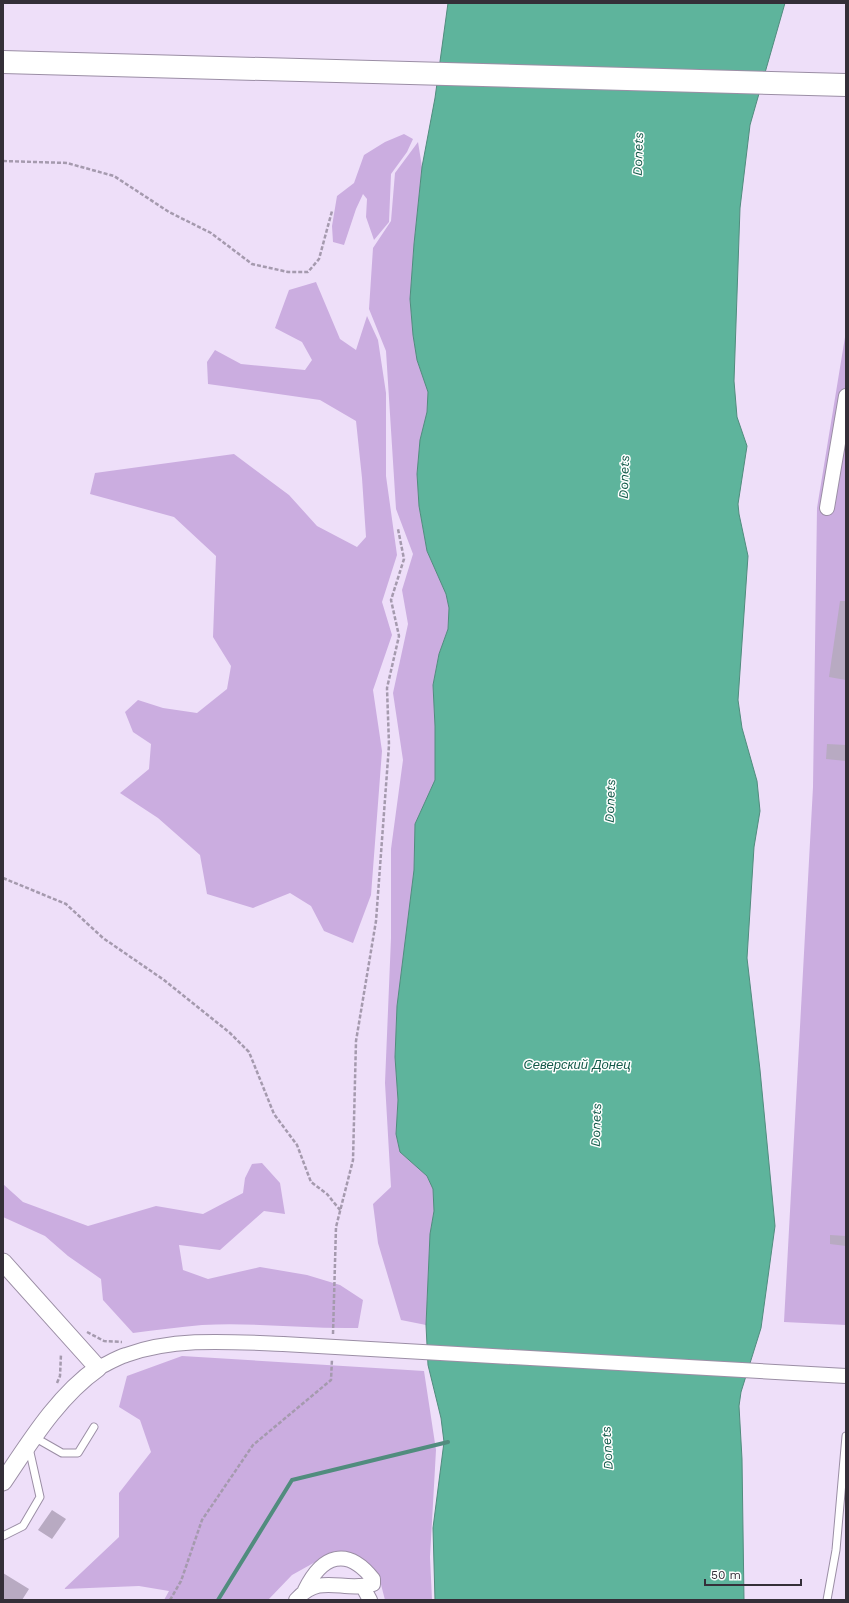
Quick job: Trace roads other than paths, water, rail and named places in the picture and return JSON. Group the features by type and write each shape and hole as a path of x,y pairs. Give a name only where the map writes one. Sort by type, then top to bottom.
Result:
{"highway":[{"path":"3,62 846,85"}],"street":[{"path":"828,508 846,396"},
{"path":"3,1262 98,1368"},
{"path":"3,1482 31,1441 81,1380 98,1368 125,1355 161,1346 197,1342 283,1344 846,1376"},
{"path":"330,1559 348,1560 357,1563 366,1569 373,1579 372,1584 363,1587 325,1584 300,1595 323,1563 330,1559"},
{"path":"363,1587 370,1600"}],"lane":[{"path":"31,1441 62,1453 78,1453 94,1426"},
{"path":"828,1600 836,1550 846,1436"},
{"path":"3,1536 23,1526 40,1497 31,1441"}],"water":[{"name":"Северский Донец","path":"448,3 785,3 750,125 740,208 734,381 737,417 747,446 738,504 748,556 738,700 742,728 757,781 760,811 754,847 747,958 760,1070 775,1226 761,1328 741,1392 739,1406 742,1459 744,1600 435,1600 433,1528 444,1442 441,1418 428,1365 426,1325 430,1234 434,1211 433,1189 427,1176 400,1152 396,1134 398,1100 395,1057 397,1006 414,870 415,824 435,780 433,685 439,654 448,629 449,608 446,594 427,551 419,506 417,474 420,440 427,412 428,392 417,360 410,299 422,167 435,98"}],"waterway":[{"path":"218,1600 292,1480 448,1442"}],"water label":[{"name":"Donets","path":"638,154"},
{"name":"Donets","path":"624,477"},
{"name":"Donets","path":"610,801"},
{"name":"Donets","path":"596,1125"},
{"name":"Donets","path":"607,1448"}]}
